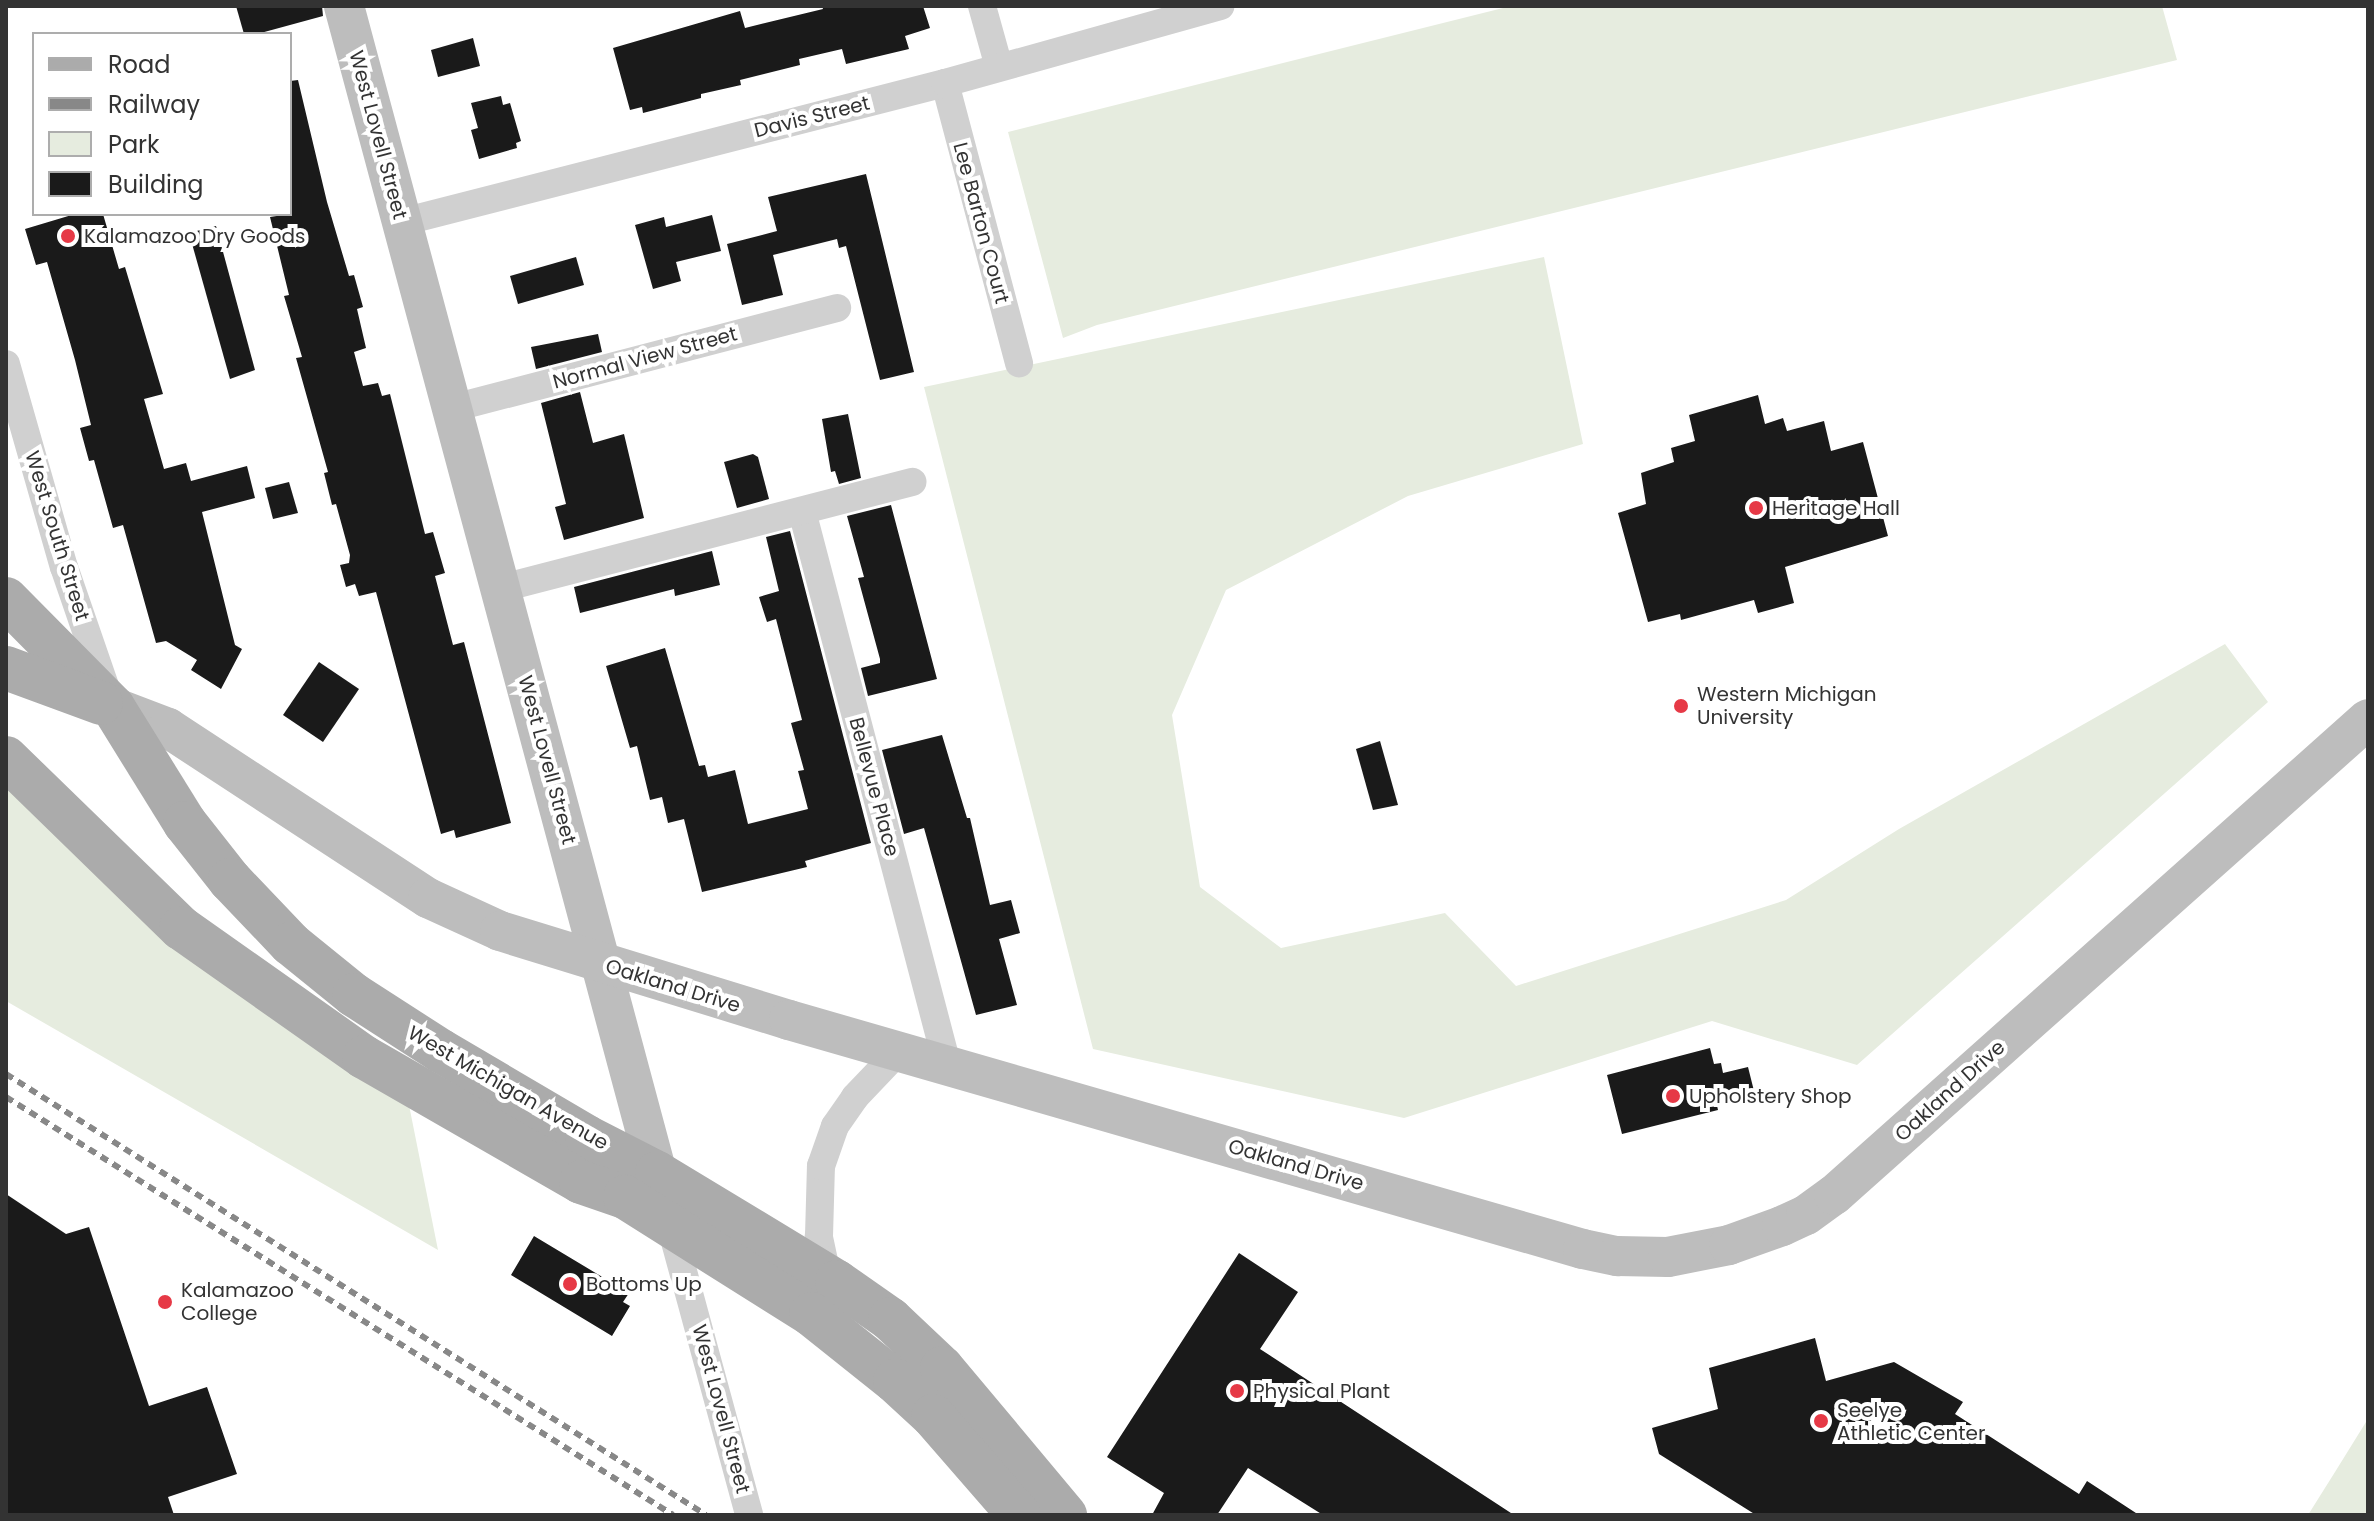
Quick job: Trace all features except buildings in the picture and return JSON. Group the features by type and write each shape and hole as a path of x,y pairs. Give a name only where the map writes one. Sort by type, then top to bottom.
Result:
{"main road":[{"name":"West Lovell Street","path":"344,6 671,1227"},
{"name":"West Michigan Avenue","path":"6,599 113,707 185,823 230,880 291,944 354,995 441,1051 587,1137 657,1173 819,1295 895,1381 933,1416 1019,1515"},
{"path":"6,668 113,707"},
{"name":"Oakland Drive","path":"113,707 168,728 428,898 500,931 601,965 1583,1249 1617,1256 1668,1257 1729,1245 1806,1215 1834,1195 2368,719"},
{"name":"West Michigan Avenue","path":"6,758 181,928 364,1057 581,1182 625,1197 671,1227 819,1295 890,1319 942,1368 1065,1515"}],"street":[{"path":"982,6 999,67"},
{"name":"Davis Street","path":"402,222 945,83 1220,6"},
{"name":"Lee Barton Court","path":"945,83 1019,363"},
{"name":"Normal View Street","path":"453,408 837,308"},
{"name":"West South Street","path":"6,364 64,567 113,707"},
{"path":"502,588 913,482"},
{"name":"Bellevue Place","path":"802,511 947,1064"},
{"path":"819,1295 821,1166 835,1126 855,1097 898,1052"},
{"name":"West Lovell Street","path":"671,1227 749,1515"}],"green space":[{"path":"1511,6 2162,6 2177,60 1097,325 1063,338 1008,132"},
{"path":"1544,257 1583,444 1408,496 1226,590 1172,715 1200,887 1281,948 1445,913 1516,986 1786,900 1899,829 2225,644 2268,702 1857,1065 1712,1021 1404,1118 1093,1049 924,387"},
{"path":"6,758 181,928 404,1080 438,1250 6,1001"},
{"path":"2366,1422 2368,1515 2308,1515 2335,1472"}],"railway":[{"path":"6,1074 706,1515"},
{"path":"6,1097 673,1515"}],"place":[{"name":"Kalamazoo Dry Goods","path":"68,236"},
{"name":"Heritage Hall","path":"1756,508"},
{"name":"Western Michigan University","path":"1681,706"},
{"name":"Upholstery Shop","path":"1673,1096"},
{"name":"Bottoms Up","path":"570,1284"},
{"name":"Kalamazoo College","path":"165,1302"},
{"name":"Physical Plant","path":"1237,1391"},
{"name":"Seelye Athletic Center","path":"1821,1421"}]}
